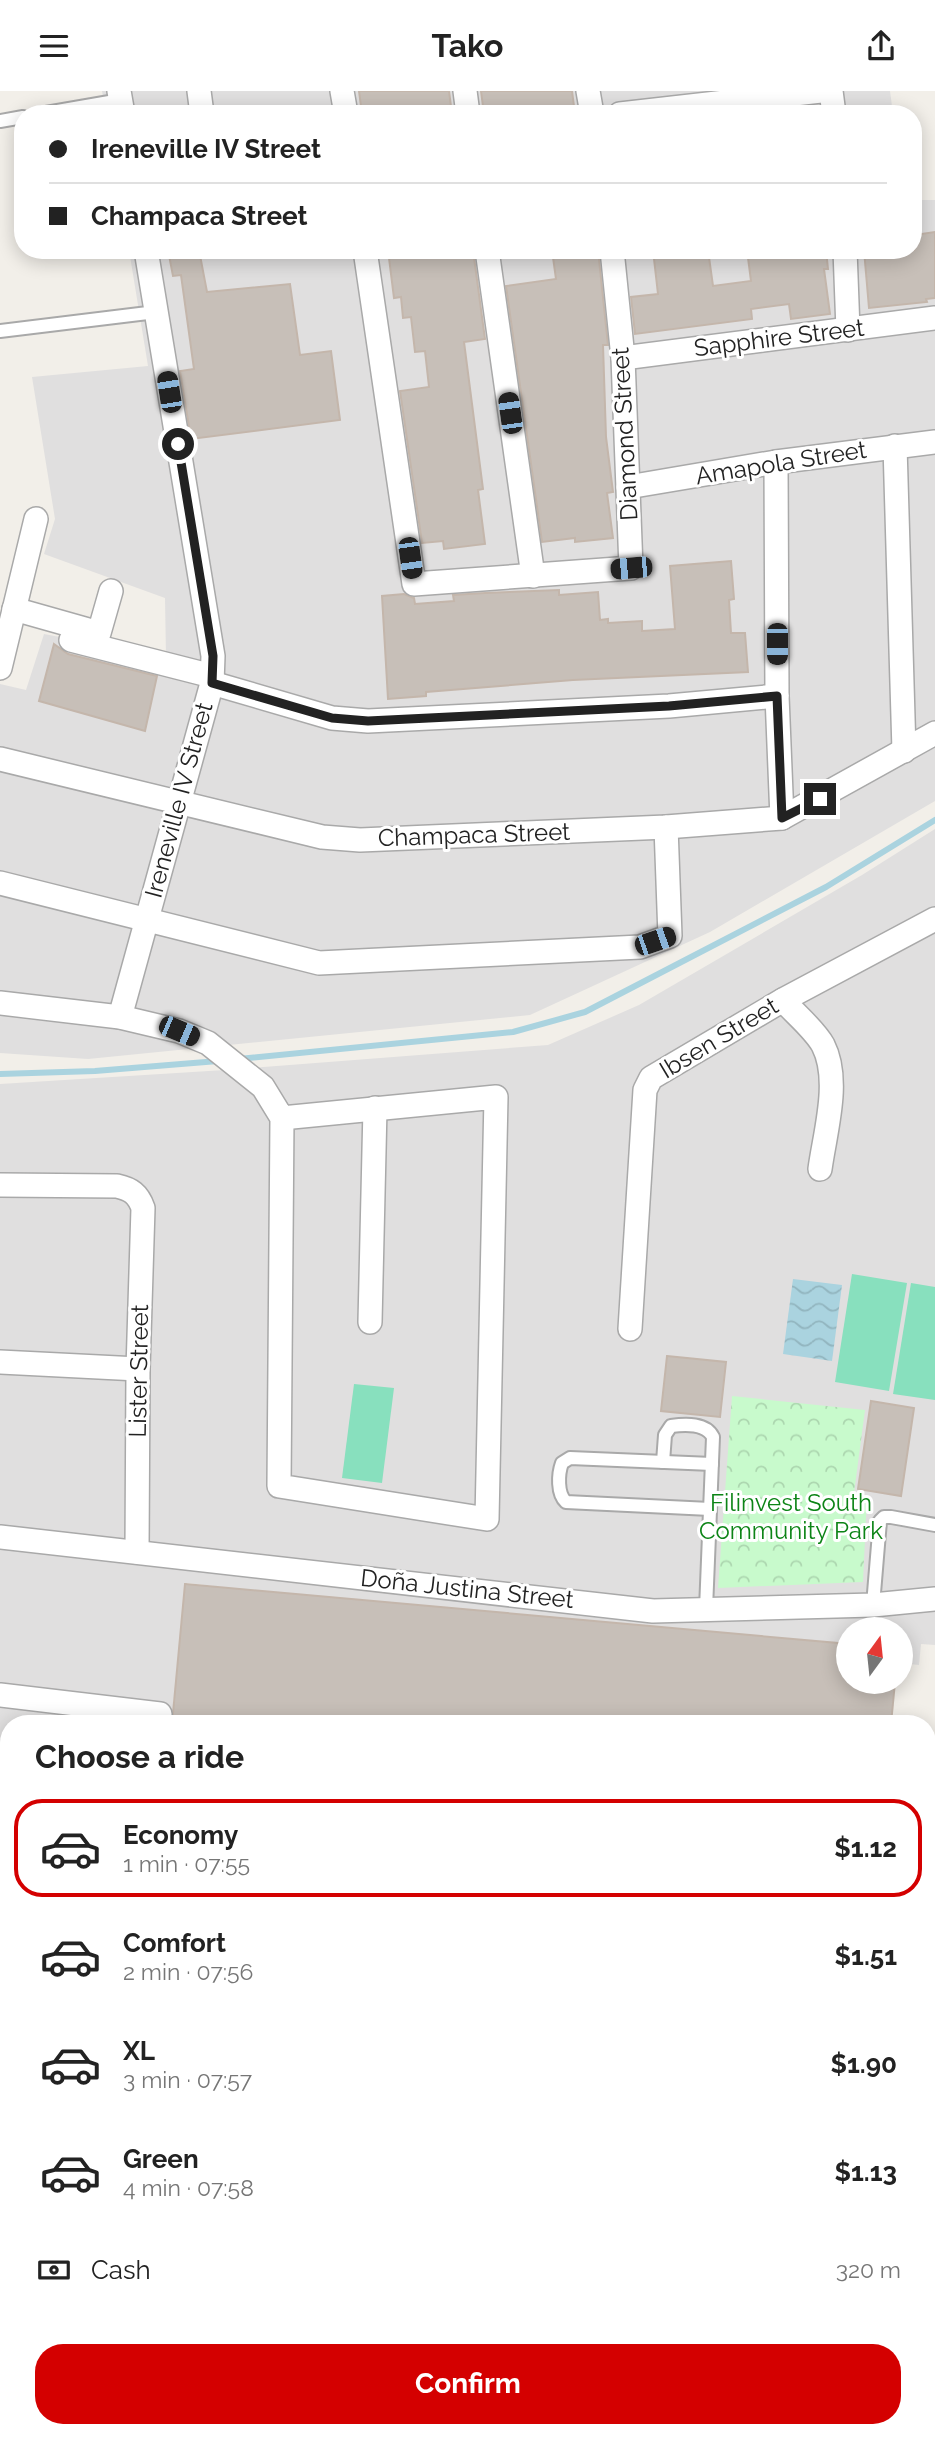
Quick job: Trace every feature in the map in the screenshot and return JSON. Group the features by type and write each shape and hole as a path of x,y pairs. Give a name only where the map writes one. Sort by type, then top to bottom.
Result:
{"street":[{"path":"699,105 821,91"},
{"name":"Ireneville IV Street","path":"120,1017 212,679 213,656 147,259"},
{"name":"Diamond Street","path":"366,259 414,584 631,568 623,358 613,259"},
{"path":"488,259 533,576"},
{"path":"845,259 848,330"},
{"name":"Sapphire Street","path":"623,358 935,318"},
{"name":"Amapola Street","path":"628,487 776,462 935,442"},
{"path":"894,446 904,751"},
{"path":"776,462 777,696 782,818"},
{"path":"0,668 3,642 36,519"},
{"path":"14,609 99,633 111,591"},
{"path":"71,640 212,679 332,718 368,721 669,706 777,696"},
{"name":"Champaca Street","path":"0,759 322,837 360,840 666,827 782,818 935,733"},
{"path":"0,883 319,963 640,947 670,936 666,827"},
{"name":"Ibsen Street","path":"630,1329 647,1083 656,1074 783,1000 935,919"},
{"path":"783,1000 822,1043 830,1065 831,1089 820,1169"},
{"path":"0,1003 120,1017 179,1031 208,1043 263,1087 282,1118 279,1486 487,1519 496,1097 282,1118"},
{"path":"370,1322 375,1108"},
{"name":"Lister Street","path":"0,1185 117,1186 134,1193 140,1199 143,1208 138,1369 137,1552"},
{"path":"0,1362 138,1369"},
{"name":"Doña Justina Street","path":"0,1537 653,1611 873,1605 935,1599"},
{"path":"0,1695 69,1713 160,1714"}],"lane":[{"path":"101,105 121,102"},
{"path":"0,331 156,312"},
{"path":"663,1462 667,1429 676,1425 708,1428 713,1437 706,1609"},
{"path":"710,1509 566,1502 560,1495 560,1468 565,1460 712,1464"},
{"path":"873,1605 880,1521 884,1517 891,1517 935,1525"}],"shaded area":[{"path":"102,91 890,91 892,105 104,105"},
{"path":"922,200 935,200 935,801 710,932 530,1015 88,1059 0,1053 0,684 26,690 44,634 166,657 165,598 44,554 55,519 32,377 148,366 130,259 922,259"},
{"path":"935,829 935,1645 921,1644 919,1665 914,1664 914,1617 836,1617 836,1656 187,1583 172,1715 0,1715 0,1084 548,1045 639,1005 862,875"}],"green space":[{"path":"852,1274 907,1283 889,1391 835,1382"},
{"path":"911,1283 935,1287 935,1400 893,1394"},
{"path":"354,1384 394,1388 382,1483 342,1478"},
{"name":"Filinvest South Community Park","path":"732,1396 865,1410 854,1493 867,1496 863,1582 718,1588"}],"water":[{"path":"793,1279 842,1285 832,1361 783,1354"}],"building":[{"path":"359,91 449,91 451,105 361,105"},
{"path":"481,91 572,91 574,105 483,105"},
{"path":"935,232 935,298 926,299 927,302 869,308 865,259 922,259 922,234"},
{"path":"170,259 201,259 207,292 290,284 300,355 331,351 340,420 191,439 180,371 194,369 181,275 173,276"},
{"path":"389,259 474,259 485,339 464,342 483,489 478,490 485,544 444,549 443,541 422,543 400,391 429,387 425,351 415,352 411,317 403,318 401,297 394,298"},
{"path":"553,259 599,259 608,345 603,345 606,437 613,492 607,493 613,538 575,542 575,538 542,542 506,286 556,279"},
{"path":"654,259 709,259 713,286 751,281 748,259 827,259 828,269 824,269 830,314 791,319 789,304 751,309 752,319 635,334 631,297 658,294"},
{"path":"731,561 734,599 729,600 731,633 745,633 748,672 573,680 426,692 426,696 388,699 382,596 404,594 414,598 415,604 454,601 453,595 559,590 559,595 598,592 600,620 608,619 608,623 642,621 642,631 675,629 670,566"},
{"path":"54,644 68,654 157,676 145,731 39,701"},
{"path":"667,1356 726,1362 720,1417 661,1411"},
{"path":"871,1401 914,1408 901,1496 858,1489"},
{"path":"185,1584 836,1643 836,1694 894,1694 892,1715 173,1715"}],"waterway":[{"path":"239,1059 513,1032 585,1012 826,887 935,820"},
{"path":"0,1074 95,1071 218,1061"}],"route":[{"path":"178,444 213,656 212,683 332,718 368,721 669,706 777,696 782,818 820,799"}]}
